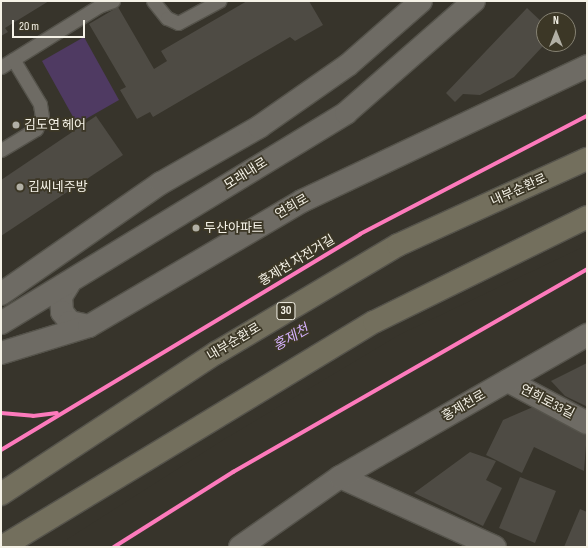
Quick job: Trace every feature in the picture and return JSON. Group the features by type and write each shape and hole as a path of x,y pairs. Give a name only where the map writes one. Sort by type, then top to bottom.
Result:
{"highway":[{"name":"내부순환로","path":"1,494 216,353 398,245 587,159"},
{"path":"2,547 374,322 587,217"}],"main road":[{"path":"1,294 162,183 259,127 342,69 421,1"},
{"name":"모래내로","path":"1,323 69,284 346,113 474,1"},
{"name":"연희로","path":"1,353 89,326 307,198 587,66"},
{"path":"69,284 61,297 62,312 70,322 89,326"},
{"name":"홍제천로","path":"240,547 340,477 587,335"},
{"name":"연희로33길","path":"508,381 587,422"},
{"path":"340,477 494,547"}],"lane":[{"path":"1,66 113,1"},
{"path":"153,1 167,18 178,23 219,1"},
{"path":"1,150 36,129 42,117 40,104 13,59"}],"shaded area":[{"path":"84,37 119,100 77,124 42,61"}],"pier":[{"path":"587,141 587,245 399,335 223,440 55,547 1,547 1,477 263,311 411,229"}],"building":[{"path":"1,1 49,1 5,28 8,32 1,36"},
{"path":"247,1 309,1 323,25 295,41 290,37 153,117 150,112 137,119 120,90 126,87 89,24 118,7 154,69 167,61 161,51"},
{"path":"527,8 536,16 536,52 537,52 514,77 480,95 463,94 455,102 446,93"},
{"path":"96,116 123,155 1,236 1,180"},
{"path":"587,363 586,406 565,396 551,381"},
{"path":"533,407 587,433 584,471 534,447 522,473 486,455 503,420"},
{"path":"470,452 496,461 486,480 502,488 483,526 414,493"},
{"path":"520,477 556,491 535,543 499,528"},
{"path":"580,509 587,512 587,547 564,547"}],"cycle path":[{"name":"홍제천 자전거길","path":"1,450 360,234 587,116"},
{"path":"114,547 233,472 587,269"},
{"path":"1,413 33,416 57,413"}],"place":[{"name":"김도연 헤어","path":"16,125"},
{"name":"김씨네주방","path":"20,187"},
{"name":"두산아파트","path":"196,228"}],"water label":[{"name":"홍제천","path":"291,338"}]}
